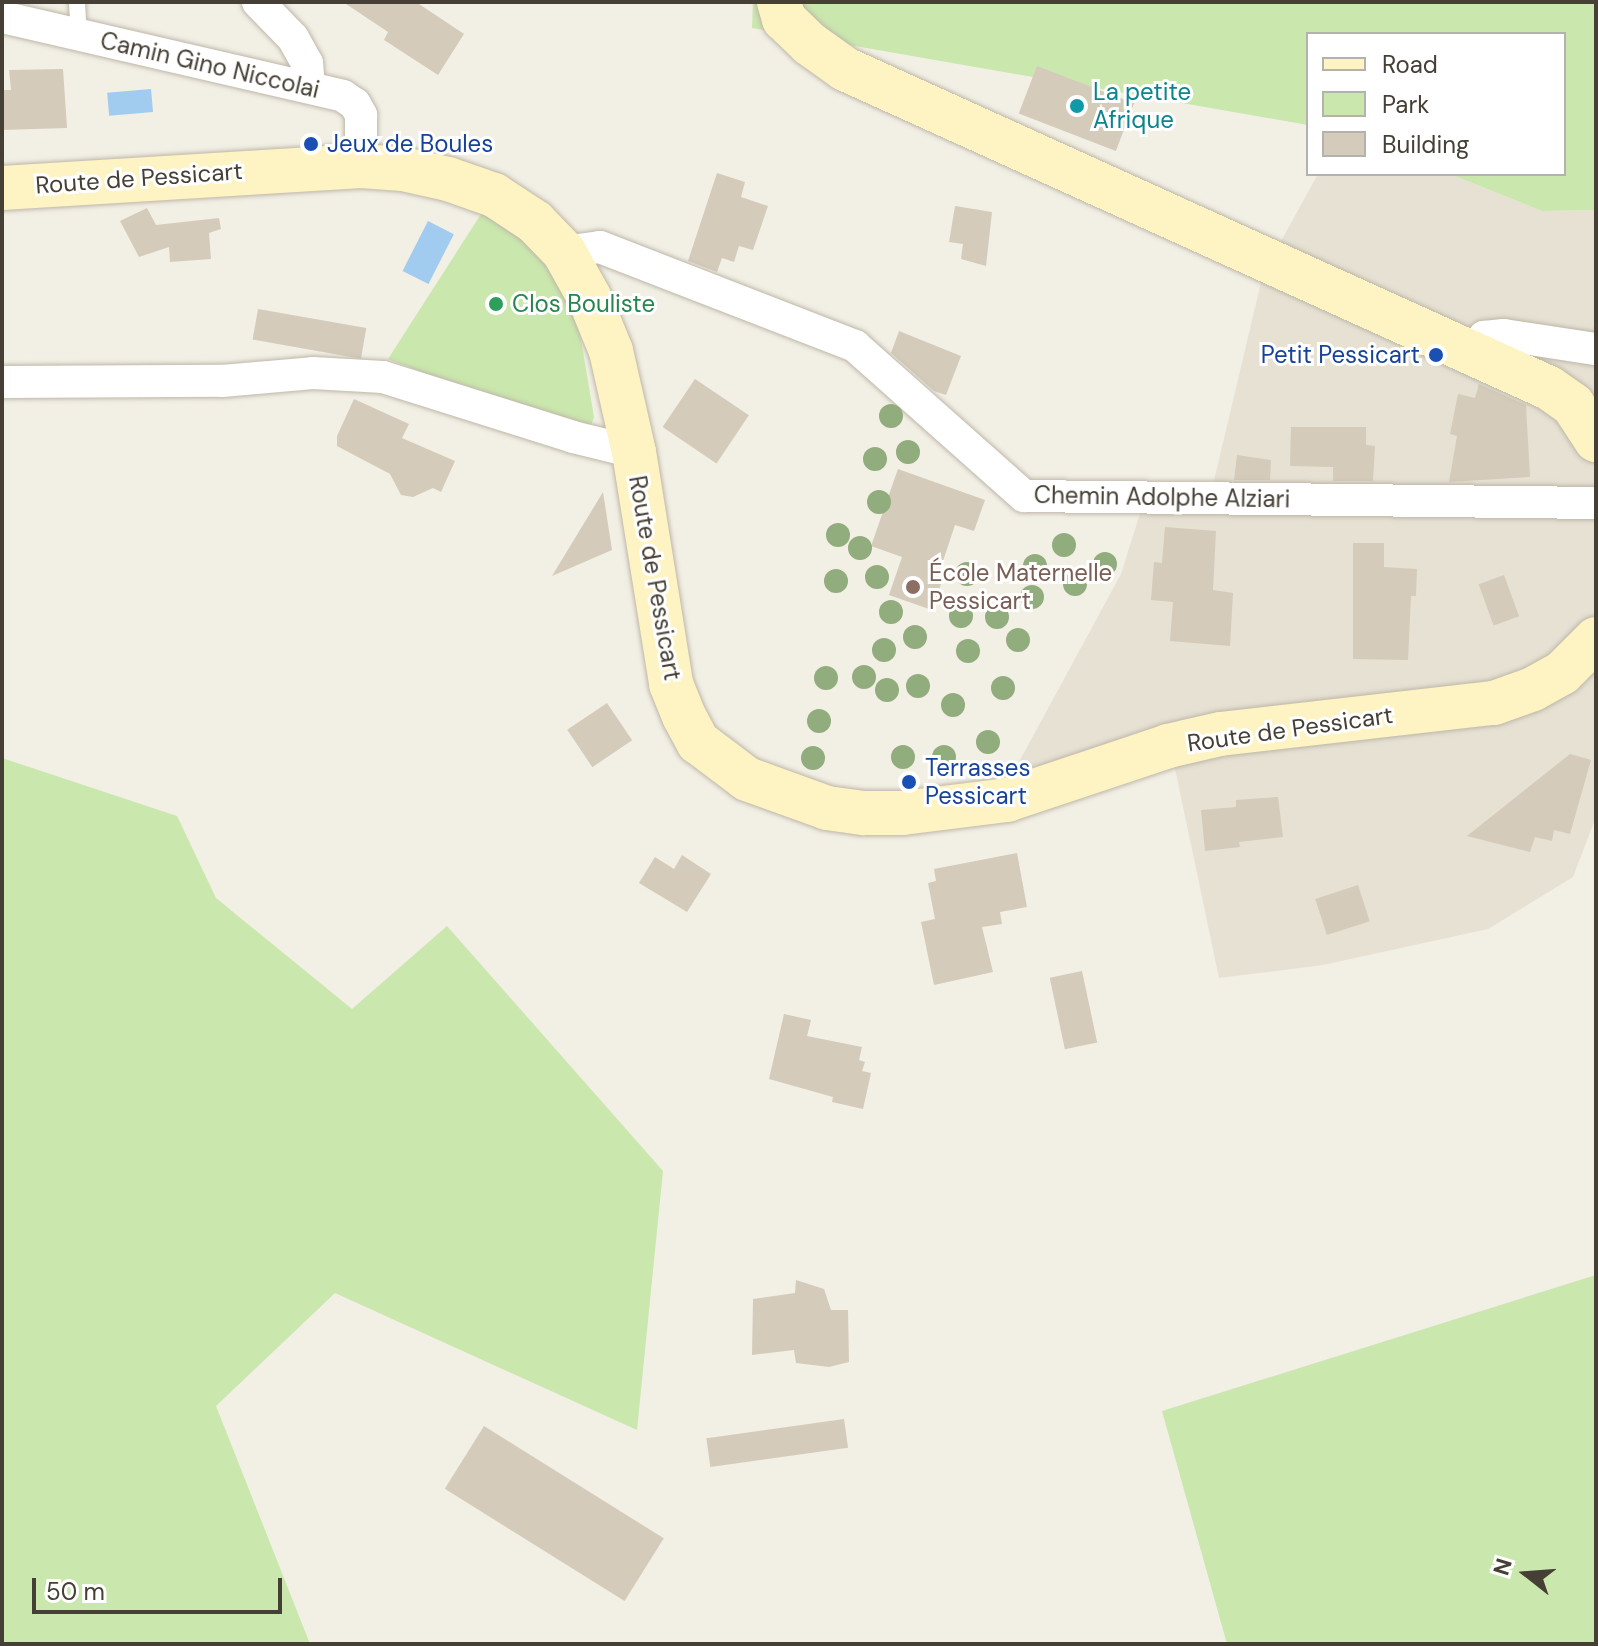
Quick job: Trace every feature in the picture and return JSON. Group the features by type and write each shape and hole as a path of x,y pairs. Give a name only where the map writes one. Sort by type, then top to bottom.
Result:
{"street":[{"path":"258,2 293,38 307,63 309,86"},
{"path":"779,2 784,19 845,69 1549,388 1573,405 1596,440"},
{"name":"Camin Gino Niccolai","path":"2,17 343,96 355,104 361,115 361,166"},
{"name":"Route de Pessicart","path":"2,188 361,166 403,169 494,195 535,222 564,252 589,297 611,351 634,452 671,684 698,742 747,779 827,808 864,813 903,813 1007,800 1168,746 1220,734 1494,703 1533,689 1562,673 1596,639"},
{"name":"Chemin Adolphe Alziari","path":"564,252 600,247 855,346 1024,496 1596,503"},
{"path":"1474,353 1484,337 1504,335 1596,349"},
{"path":"2,382 222,381 313,373 383,377 573,437 634,452"}],"lane":[{"path":"77,2 79,35"}],"shaded area":[{"path":"1317,176 1455,176 1542,211 1596,210 1596,817 1573,877 1488,929 1323,965 1219,978 1173,759 1007,784 1121,574 1149,485 1213,485 1263,274"}],"green space":[{"path":"753,2 1596,2 1596,210 1542,211 1455,176 1566,176 1566,32 1306,32 1306,125 752,28"},
{"name":"Clos Bouliste","path":"483,211 528,237 557,274 580,334 594,417 587,436 388,359"},
{"path":"2,758 177,816 216,898 352,1009 447,926 663,1171 637,1430 335,1293 216,1406 310,1644 2,1644"},
{"path":"1596,1275 1596,1644 1227,1644 1162,1411"}],"water":[{"path":"151,89 153,112 109,116 107,93"},
{"path":"428,221 454,234 428,284 403,271"}],"building":[{"path":"343,2 416,2 464,34 438,75 384,40 388,32"},
{"name":"La petite Afrique","path":"1037,66 1134,103 1116,151 1019,114"},
{"path":"63,69 67,128 2,130 2,90 11,90 9,70"},
{"path":"717,173 745,182 741,197 768,206 753,250 739,246 734,262 722,258 717,272 688,261"},
{"path":"955,206 992,212 986,266 961,259 963,244 949,242"},
{"path":"147,208 156,225 219,218 221,229 209,233 211,259 170,262 169,247 139,257 120,221"},
{"path":"258,309 366,328 361,359 253,340"},
{"path":"899,331 961,356 946,395 934,391 891,353"},
{"path":"695,379 749,415 716,463 663,427"},
{"path":"1479,384 1526,405 1530,477 1449,482 1457,436 1450,434 1458,394 1475,398"},
{"path":"354,399 409,424 402,438 455,461 441,492 433,488 413,497 401,495 390,474 337,446 337,436"},
{"path":"1291,427 1366,427 1366,445 1375,446 1373,481 1333,481 1333,467 1290,466"},
{"path":"1237,455 1271,460 1270,480 1234,480"},
{"path":"898,469 985,500 974,531 955,525 936,582 941,584 932,610 889,595 902,557 871,546"},
{"path":"603,492 612,550 552,576"},
{"path":"1165,527 1216,531 1213,590 1233,593 1230,646 1170,641 1173,602 1151,600 1154,562 1162,563"},
{"path":"1353,543 1384,543 1384,567 1417,569 1416,596 1411,596 1408,660 1353,659"},
{"path":"1504,575 1519,616 1494,626 1479,584"},
{"path":"607,703 632,740 592,767 567,730"},
{"path":"1570,754 1591,760 1570,834 1554,830 1552,841 1535,837 1530,852 1467,836"},
{"path":"1278,797 1283,837 1239,842 1240,847 1205,851 1201,810 1236,807 1236,800"},
{"path":"1017,853 1027,907 1000,912 1002,924 982,927 993,972 934,985 921,922 935,919 928,883 936,881 934,869"},
{"path":"682,855 711,874 687,912 639,883 655,857 674,869"},
{"path":"1358,885 1370,921 1327,935 1315,899"},
{"path":"1082,971 1097,1042 1065,1049 1050,978"},
{"path":"784,1014 811,1020 807,1036 862,1047 859,1060 865,1062 862,1071 871,1073 863,1109 832,1102 833,1097 769,1079"},
{"path":"796,1280 824,1289 831,1310 848,1310 849,1362 829,1367 796,1363 794,1350 752,1355 753,1299 795,1293"},
{"path":"844,1419 848,1448 710,1467 706,1438"},
{"path":"484,1426 664,1538 625,1601 445,1489"}],"place":[{"name":"La petite Afrique","path":"1077,106"},
{"name":"Jeux de Boules","path":"311,144"},
{"name":"Clos Bouliste","path":"496,304"},
{"name":"Petit Pessicart","path":"1436,355"},
{"name":"École Maternelle Pessicart","path":"913,587"},
{"name":"Terrasses Pessicart","path":"909,782"}]}
